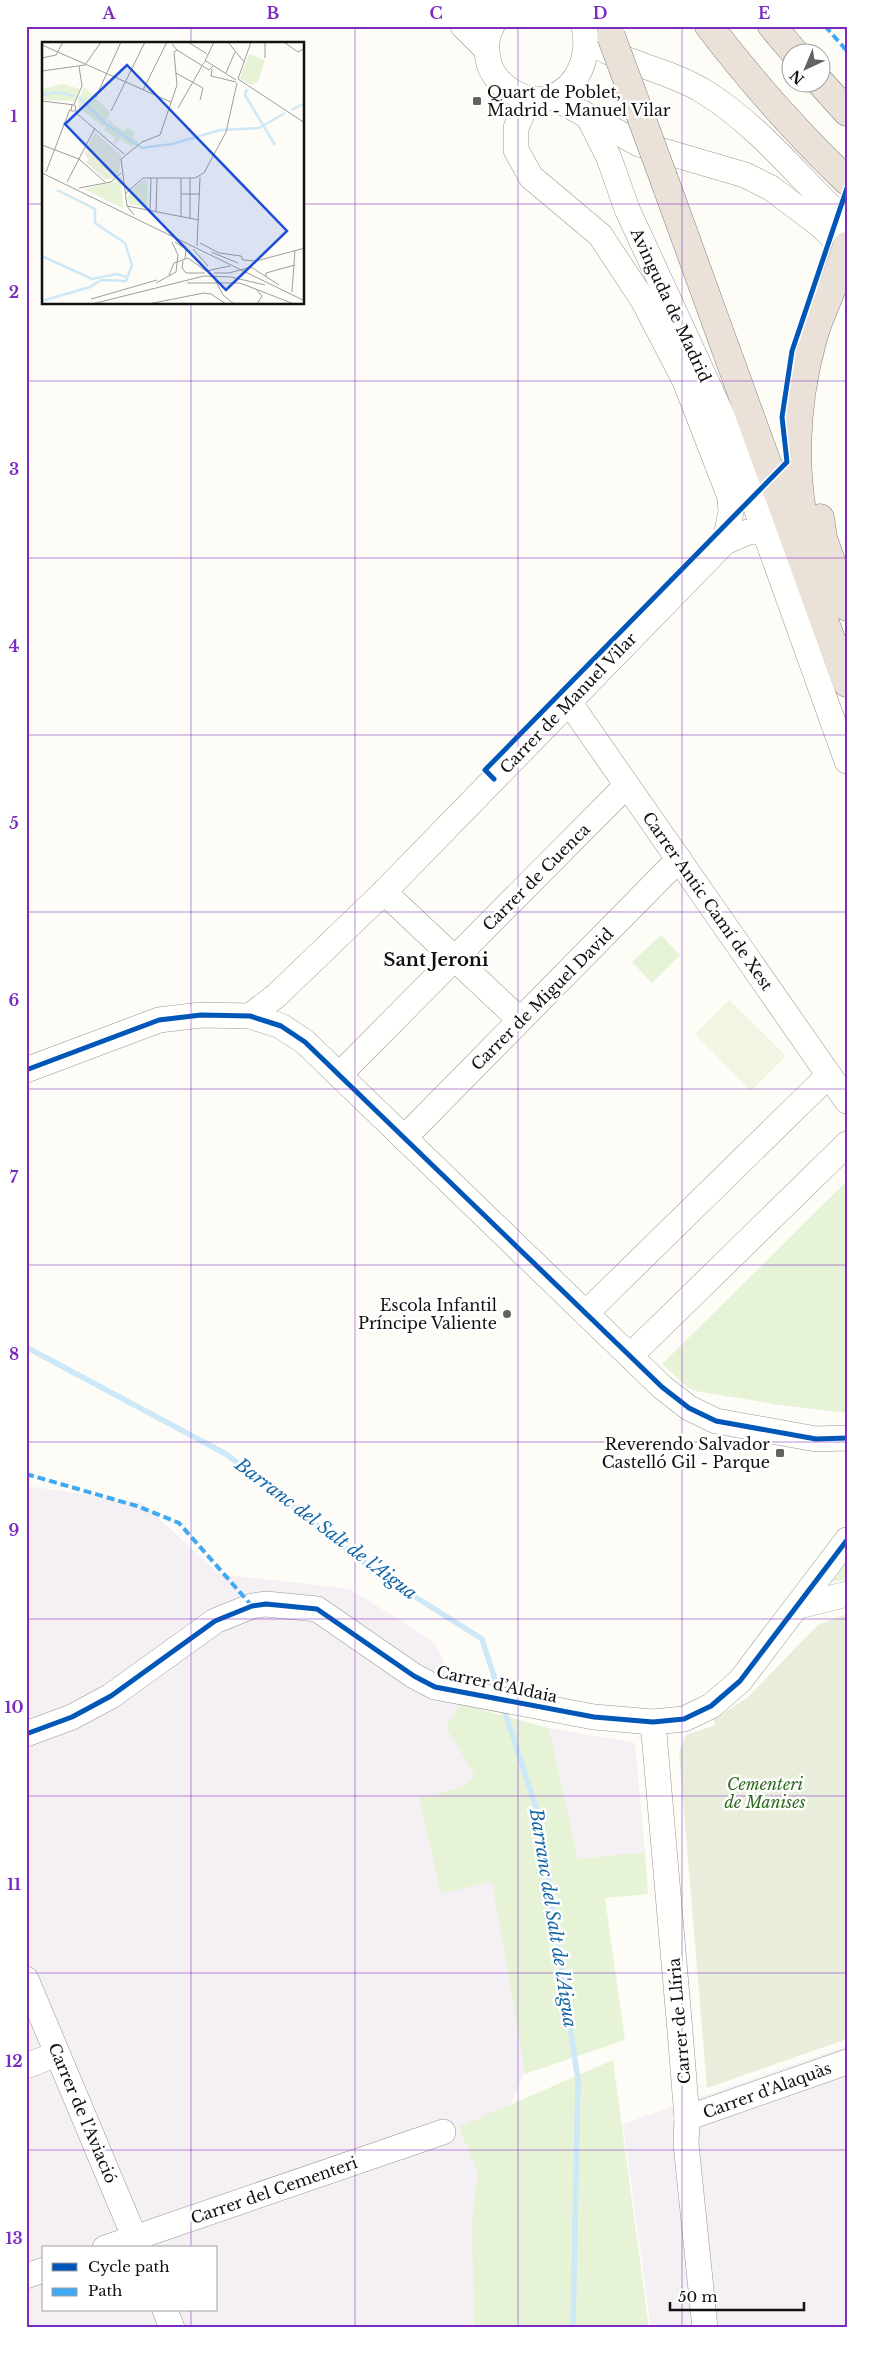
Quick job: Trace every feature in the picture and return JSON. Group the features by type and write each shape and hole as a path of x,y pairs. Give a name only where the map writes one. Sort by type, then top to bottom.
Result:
{"highway":[{"path":"709,26 744,72 847,181"},
{"path":"772,26 786,42"},
{"path":"598,32 664,179 847,683"},
{"path":"829,92 847,112"},
{"path":"847,246 829,300 813,336 803,377 798,424 797,468 809,545 847,655"},
{"path":"829,300 815,391 811,431 812,466 823,538 847,607"}],"street":[{"path":"463,26 489,38 489,69 507,89 541,98 588,116 639,144 745,174 771,188 820,225 842,262"},
{"path":"541,98 567,88 577,77 598,32"},
{"path":"598,32 610,54 702,90 728,108 757,132 847,223"},
{"name":"Avinguda de Madrid","path":"541,98 516,128 516,150 531,177 600,235 657,324 685,380 730,497 731,512 725,542"},
{"name":"Avinguda de Madrid","path":"588,116 609,158 627,209 726,424 847,761"},
{"name":"Carrer de Manuel Vilar","path":"250,1016 277,995 384,892 725,542 748,532 765,532"},
{"name":"Carrer Antic Camí de Xest","path":"569,702 839,1082"},
{"name":"Carrer de Cuenca","path":"339,1075 627,785"},
{"name":"Carrer de Miguel David","path":"404,1138 679,859"},
{"path":"384,892 520,1020"},
{"path":"26,1070 159,1020 201,1015 250,1016 281,1026 305,1042 662,1387 689,1408 716,1421 816,1439 847,1438"},
{"path":"586,1313 839,1082"},
{"path":"630,1356 847,1144"},
{"name":"Carrer d’Aldaia","path":"26,1734 72,1717 111,1696 215,1621 252,1606 266,1604 317,1609 414,1676 435,1687 594,1717 653,1722 684,1719 712,1706 740,1682 847,1540"},
{"path":"799,1606 847,1594"},
{"name":"Carrer de Llíria","path":"653,1722 687,2118 686,2144 702,2325"},
{"name":"Carrer de l’Aviació","path":"26,1979 137,2242"},
{"path":"26,2066 57,2054"},
{"name":"Carrer d’Alaquàs","path":"687,2118 847,2062"},
{"name":"Carrer del Cementeri","path":"115,2246 137,2242 443,2132"},
{"path":"26,2276 42,2271"},
{"path":"166,2312 172,2328"}],"shaded area":[{"path":"26,1486 142,1503 219,1574 350,1589 434,1642 474,1720 532,2057 493,2143 487,2328 26,2328"},
{"path":"549,1728 635,1743 645,1852 578,1859"},
{"path":"847,2046 847,2328 651,2328 623,2124"}],"green space":[{"path":"661,935 680,955 652,983 632,962"},
{"path":"729,1000 786,1056 751,1091 695,1034"},
{"path":"847,1181 847,1413 780,1405 688,1388 662,1364"},
{"path":"847,1562 847,1579 832,1582"},
{"name":"Cementeri de Manises","path":"847,1614 847,2039 707,2088 679,1752 686,1735 716,1725 713,1720 747,1698 818,1625"},
{"path":"460,1704 549,1728 578,1859 645,1852 648,1894 605,1898 625,2040 525,2074 492,1881 441,1894 419,1798 465,1786 475,1776 446,1727"},
{"path":"613,2060 649,2328 474,2328 472,2221 478,2173 459,2127"}],"waterway":[{"name":"Barranc del Salt de l'Aigua","path":"26,1347 226,1454 379,1574 482,1639 499,1692"},
{"name":"Barranc del Salt de l'Aigua","path":"503,1706 539,1817 578,2080 573,2328"}],"marked path":[{"path":"825,26 847,51"},
{"path":"26,1474 137,1506 179,1523 252,1606"}],"cycle path":[{"path":"494,779 485,770 787,462 782,417 792,351 847,188"},
{"path":"26,1070 159,1020 201,1015 250,1016 281,1026 305,1042 662,1387 689,1408 716,1421 816,1439 847,1438"},
{"path":"26,1734 72,1717 111,1696 215,1621 252,1606 266,1604 317,1609 414,1676 435,1687 594,1717 653,1722 684,1719 711,1706 740,1681 847,1540"}],"place":[{"name":"Quart de Poblet, Madrid - Manuel Vilar","path":"477,101"},
{"name":"Escola Infantil Príncipe Valiente","path":"507,1314"},
{"name":"Reverendo Salvador Castelló Gil - Parque","path":"780,1453"}],"district":[{"name":"Sant Jeroni","path":"436,960"}]}
